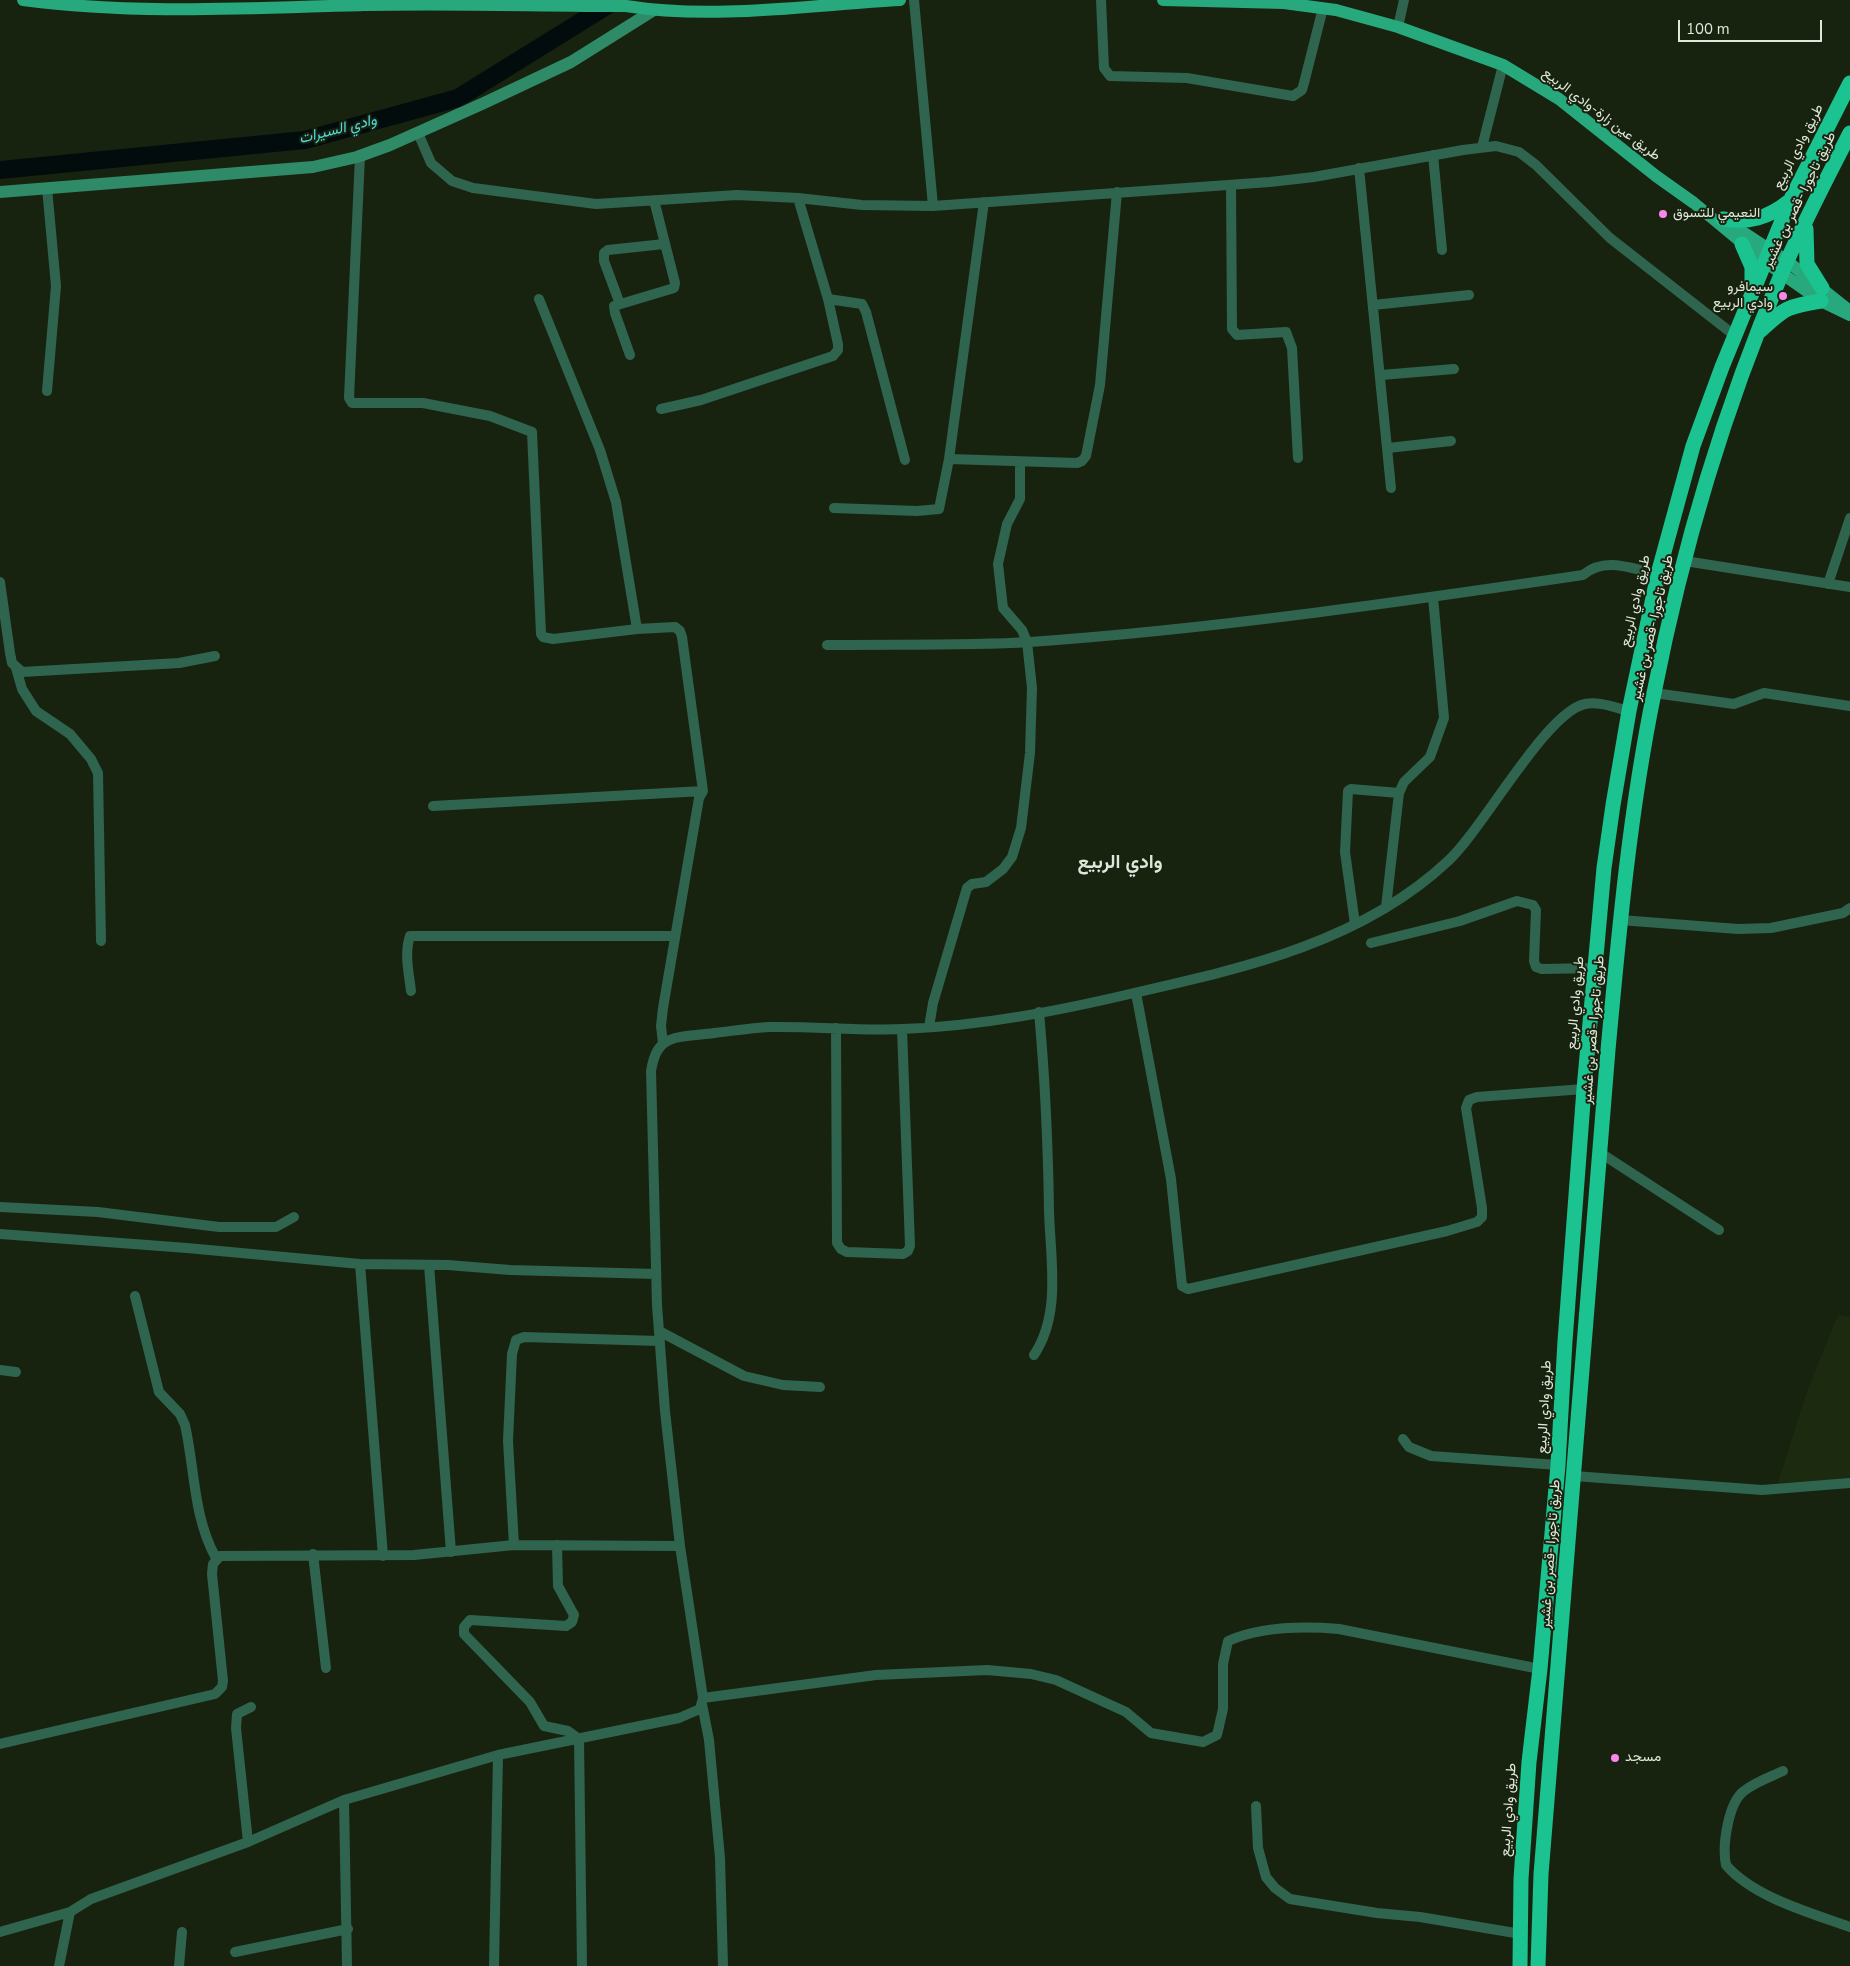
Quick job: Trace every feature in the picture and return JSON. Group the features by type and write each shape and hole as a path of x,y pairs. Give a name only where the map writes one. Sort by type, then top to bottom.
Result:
{"highway":[{"name":"طريق وادي الربيع","path":"1520,1966 1525,1819 1558,1465 1565,1341 1584,1088 1611,814 1629,711 1658,574 1685,471 1734,335 1766,256 1790,201 1850,83"},
{"name":"طريق تاجورا -قصر بن غشير","path":"1538,1966 1542,1874 1620,920 1634,811 1654,693 1686,561 1716,450 1757,333 1784,267 1850,133"},
{"path":"1723,219 1752,221 1766,217 1790,201"},
{"path":"1757,333 1785,309 1821,294 1807,264 1806,221"},
{"path":"1742,244 1752,267 1750,296"}],"main road":[{"path":"23,0 100,9 160,5 392,2 569,3 702,12 900,0"},
{"name":"طريق عين زارة-وادي الربيع","path":"1162,0 1284,3 1323,8 1398,27 1503,65 1559,99 1656,176 1694,203"},
{"path":"0,192 312,167 360,156 418,133 572,62 654,10"},
{"path":"1694,203 1723,219 1766,256"},
{"path":"1694,203 1742,244 1784,267 1850,315"},
{"path":"1821,294 1850,311"}],"street":[{"path":"914,0 933,206"},
{"path":"1101,0 1104,68 1110,76 1187,78 1293,96 1302,90 1323,8"},
{"path":"1398,27 1404,0"},
{"path":"1482,147 1503,65"},
{"path":"418,133 431,163 452,181 472,188 596,204 737,195 798,198 862,205 933,206 1231,185 1314,177 1433,155 1496,146 1519,152 1530,160 1610,238 1734,335"},
{"path":"1433,155 1442,250"},
{"path":"360,156 349,398 352,402 358,404 423,404 490,416 532,432 541,634 543,637 553,639 675,627 680,631 703,791 699,798 674,936 662,1017 663,1043"},
{"path":"1359,168 1391,488"},
{"path":"1231,185 1232,329 1237,335 1286,332 1289,336 1292,348 1298,458"},
{"path":"47,188 56,286 47,391"},
{"path":"949,460 1077,463 1086,456 1101,376 1117,192"},
{"path":"661,409 701,400 832,356 838,350 828,299 798,198"},
{"path":"630,355 614,313 614,306 674,288 675,282 654,200"},
{"path":"834,508 917,511 938,509 949,460 984,202"},
{"path":"620,304 604,261 604,253 608,250 664,244"},
{"path":"1373,305 1470,295"},
{"path":"539,299 600,450 616,502 637,630"},
{"path":"828,299 857,302 862,304 866,312 905,460"},
{"path":"1381,375 1454,368"},
{"path":"1388,448 1451,441"},
{"path":"929,1027 935,995 968,888 972,884 986,882 1003,869 1012,856 1019,835 1033,716 1027,642 1022,630 1003,608 998,580 998,564 1008,524 1020,499 1020,462"},
{"path":"1828,584 1850,518"},
{"path":"1686,561 1850,587"},
{"path":"827,645 1027,642 1117,635 1433,597 1583,575 1592,567 1602,564 1658,574"},
{"path":"0,582 10,653 22,689 36,711 70,734 91,759 98,772 102,941"},
{"path":"1386,907 1399,793 1404,782 1430,757 1443,727 1444,718 1433,597"},
{"path":"16,668 27,672 179,663 215,656"},
{"path":"1654,693 1734,704 1764,693 1850,706"},
{"path":"723,1966 720,1858 709,1740 680,1546 659,1336 651,1071 653,1057 663,1043 677,1038 760,1028 902,1029 988,1022 1136,993 1274,959 1306,948 1386,907 1449,860 1474,832 1550,729 1569,710 1592,704 1629,711"},
{"path":"1355,924 1345,852 1348,791 1351,789 1399,793"},
{"path":"432,806 703,791"},
{"path":"1371,943 1460,921 1518,901 1533,905 1536,910 1534,961 1536,967 1542,969 1596,968"},
{"path":"1620,920 1738,929 1771,928 1843,913 1850,908"},
{"path":"411,991 408,965 408,942 410,936 674,936"},
{"path":"1136,993 1171,1179 1182,1286 1188,1289 1448,1232 1477,1222 1482,1217 1482,1208 1466,1108 1469,1100 1477,1097 1584,1088"},
{"path":"1034,1355 1042,1343 1047,1326 1053,1277 1050,1247 1047,1095 1039,1012"},
{"path":"836,1028 837,1243 841,1249 847,1252 903,1254 908,1251 910,1246 902,1029"},
{"path":"1600,1152 1719,1230"},
{"path":"0,1207 98,1212 219,1227 276,1227 294,1217"},
{"path":"0,1234 187,1248 360,1264 656,1274"},
{"path":"360,1264 383,1556"},
{"path":"429,1265 451,1552"},
{"path":"0,1744 215,1694 222,1686 212,1574 216,1558 211,1549 197,1503 185,1425 180,1414 159,1392 135,1296"},
{"path":"514,1545 508,1441 512,1354 516,1340 524,1337 659,1336 744,1376 783,1385 820,1387"},
{"path":"0,1370 16,1372"},
{"path":"1403,1440 1409,1447 1431,1456 1558,1465"},
{"path":"1574,1476 1762,1490 1850,1483"},
{"path":"216,1558 223,1556 313,1554 383,1556 451,1552 514,1545 680,1546"},
{"path":"557,1545 558,1586 573,1610 572,1622 566,1626 470,1620 464,1627 464,1634 530,1702 544,1726 568,1731 580,1739"},
{"path":"313,1554 326,1668"},
{"path":"0,1932 70,1912 91,1900 248,1842 344,1800 498,1755 678,1718 696,1712 703,1701 876,1675 956,1670 1016,1673 1056,1680 1126,1712 1151,1733 1203,1742 1216,1735 1223,1709 1223,1664 1228,1641 1254,1632 1310,1627 1339,1629 1540,1669"},
{"path":"248,1842 236,1728 238,1714 251,1706"},
{"path":"580,1739 582,1966"},
{"path":"494,1966 498,1755"},
{"path":"1783,1771 1753,1785 1737,1799 1724,1840 1726,1865 1734,1873 1772,1897 1850,1927"},
{"path":"344,1800 348,1929 347,1966"},
{"path":"1256,1806 1258,1848 1266,1877 1274,1888 1290,1899 1377,1913 1420,1917 1520,1934"},
{"path":"59,1966 70,1912"},
{"path":"235,1952 348,1929"},
{"path":"179,1966 182,1932"}],"shaded area":[{"path":"1838,1315 1850,1317 1850,1479 1778,1483 1806,1394"}],"waterway":[{"name":"وادي السيرات","path":"0,170 305,140 458,98 616,0"}],"place":[{"name":"النعيمي للتسوق","path":"1663,214"},
{"name":"سيمافرو وادي الربيع","path":"1783,296"},
{"name":"مسجد","path":"1615,1758"}],"district":[{"name":"وادي الربيع","path":"1120,863"}]}
